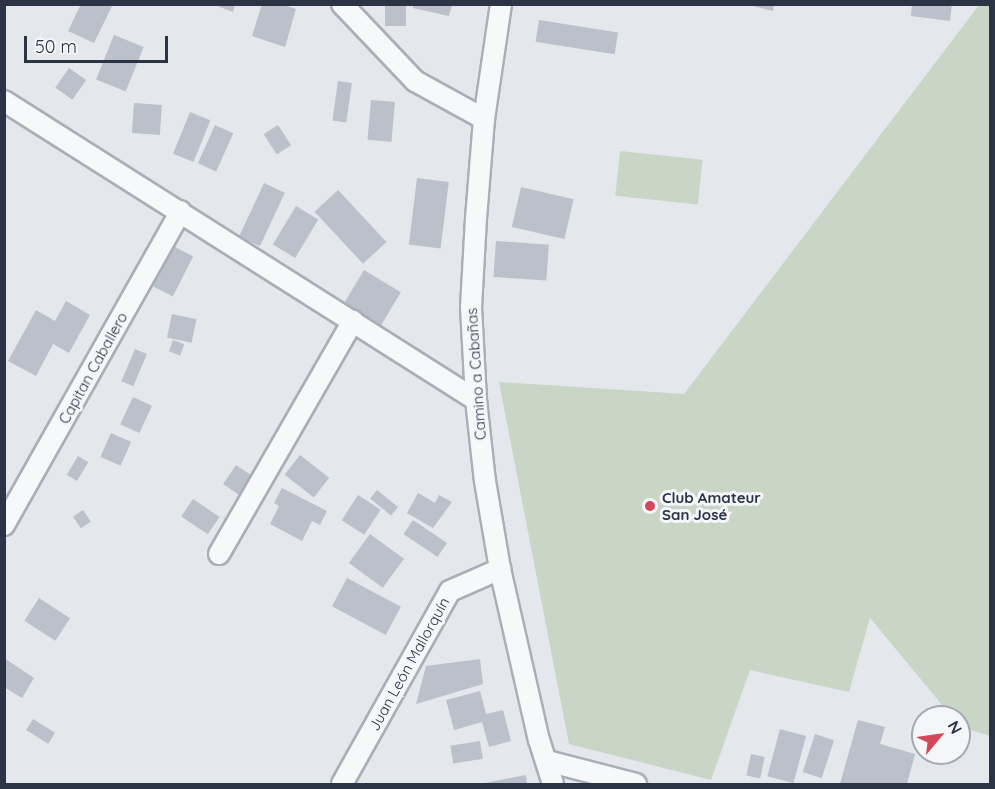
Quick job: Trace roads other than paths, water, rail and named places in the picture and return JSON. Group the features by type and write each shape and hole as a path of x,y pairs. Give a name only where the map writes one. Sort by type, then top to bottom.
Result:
{"street":[{"path":"342,4 415,81 484,120"},
{"name":"Camino a Cabañas","path":"501,4 484,120 471,307 476,400 485,481 500,569 539,740 553,784"},
{"path":"4,101 476,400"},
{"name":"Capitan Caballero","path":"7,516 181,211"},
{"path":"219,554 353,321"},
{"name":"Juan León Mallorquín","path":"342,784 450,591 500,569"},
{"path":"547,761 636,784"}],"place":[{"name":"Club Amateur San José","path":"650,506"}]}
